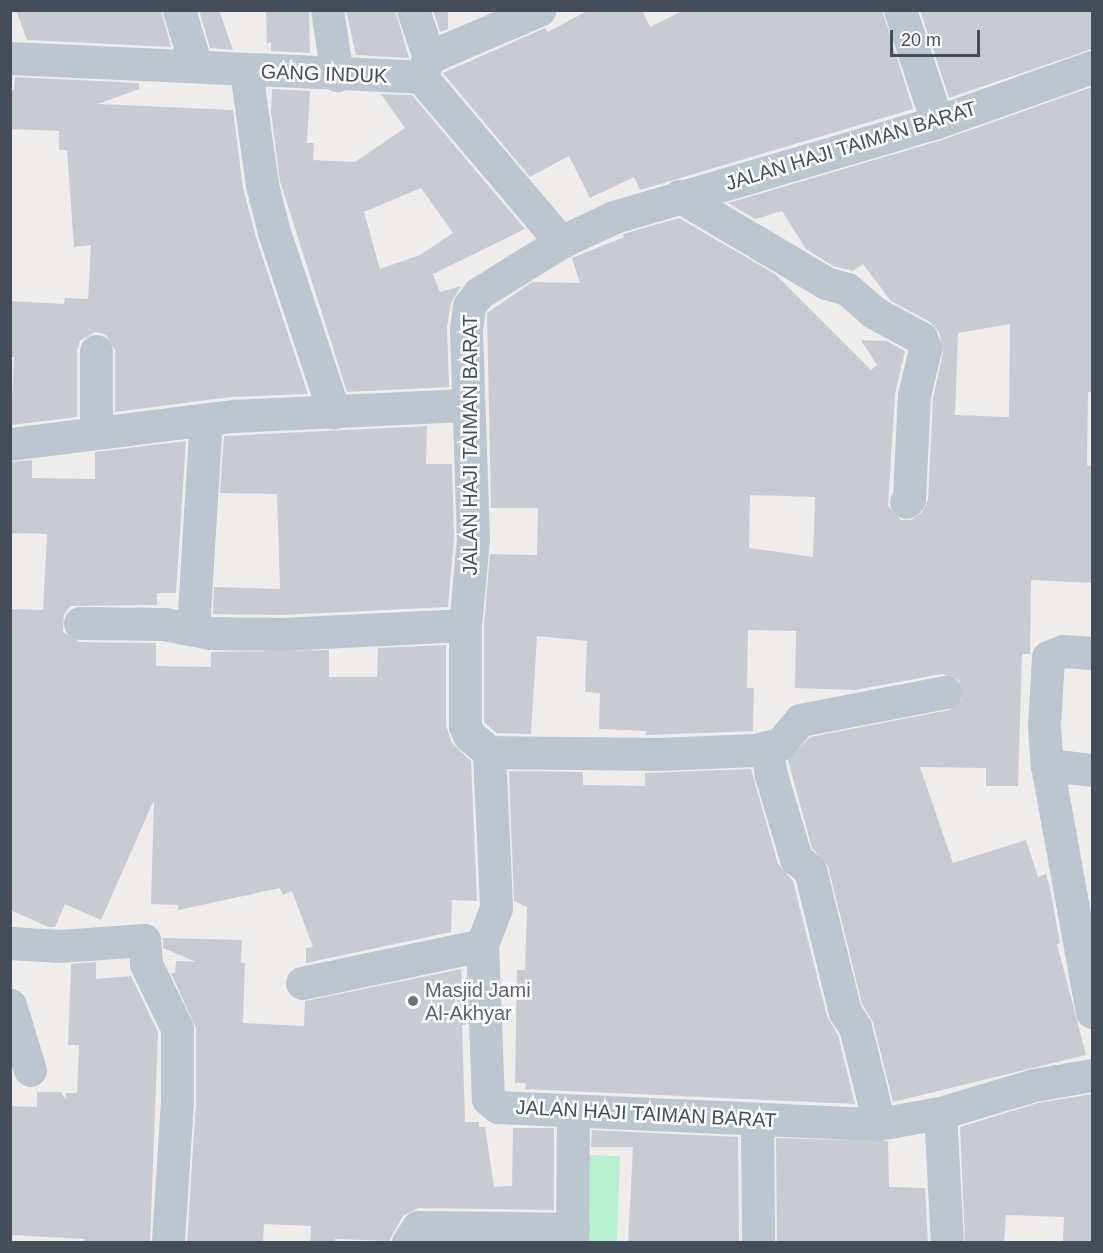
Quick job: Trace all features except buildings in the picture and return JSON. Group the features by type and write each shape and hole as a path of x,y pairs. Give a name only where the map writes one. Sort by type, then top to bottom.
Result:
{"street":[{"path":"179,10 196,66"},
{"path":"327,10 337,75"},
{"path":"413,10 425,67 561,242"},
{"path":"425,67 539,10"},
{"path":"900,10 937,122"},
{"name":"GANG INDUK","path":"10,58 337,75 425,67"},
{"name":"JALAN HAJI TAIMAN BARAT","path":"1092,67 937,122 679,196 614,217 561,242 488,286 470,306 466,405 473,539 465,625 465,726 469,735 489,752 496,908 482,945 488,1099 498,1107 879,1124 940,1113 1034,1085 1092,1075"},
{"path":"246,71 262,185 274,232 334,412"},
{"path":"679,196 826,283 847,289 873,312 921,338 925,349 914,394 909,499 906,502"},
{"path":"96,351 96,432"},
{"path":"10,444 206,419 466,405"},
{"path":"193,629 206,419"},
{"path":"80,623 164,624 193,629 281,634 465,625"},
{"path":"1092,653 1056,652 1045,662 1047,765 1082,899 1092,1012"},
{"path":"489,752 658,754 767,748 780,744 800,720 945,692"},
{"path":"767,748 771,775 796,859 810,870 845,1012 855,1027 879,1124"},
{"path":"1047,765 1092,770"},
{"path":"10,943 60,946 144,940 146,964 177,1028 177,1101 168,1242"},
{"path":"302,983 482,945"},
{"path":"10,1005 30,1071"},
{"path":"408,1242 418,1227 573,1236 573,1111"},
{"path":"940,1113 947,1242"},
{"path":"758,1119 758,1242"}],"green space":[{"path":"584,1155 620,1156 617,1242 581,1242"}],"place":[{"name":"Masjid Jami Al-Akhyar","path":"413,1001"}]}
